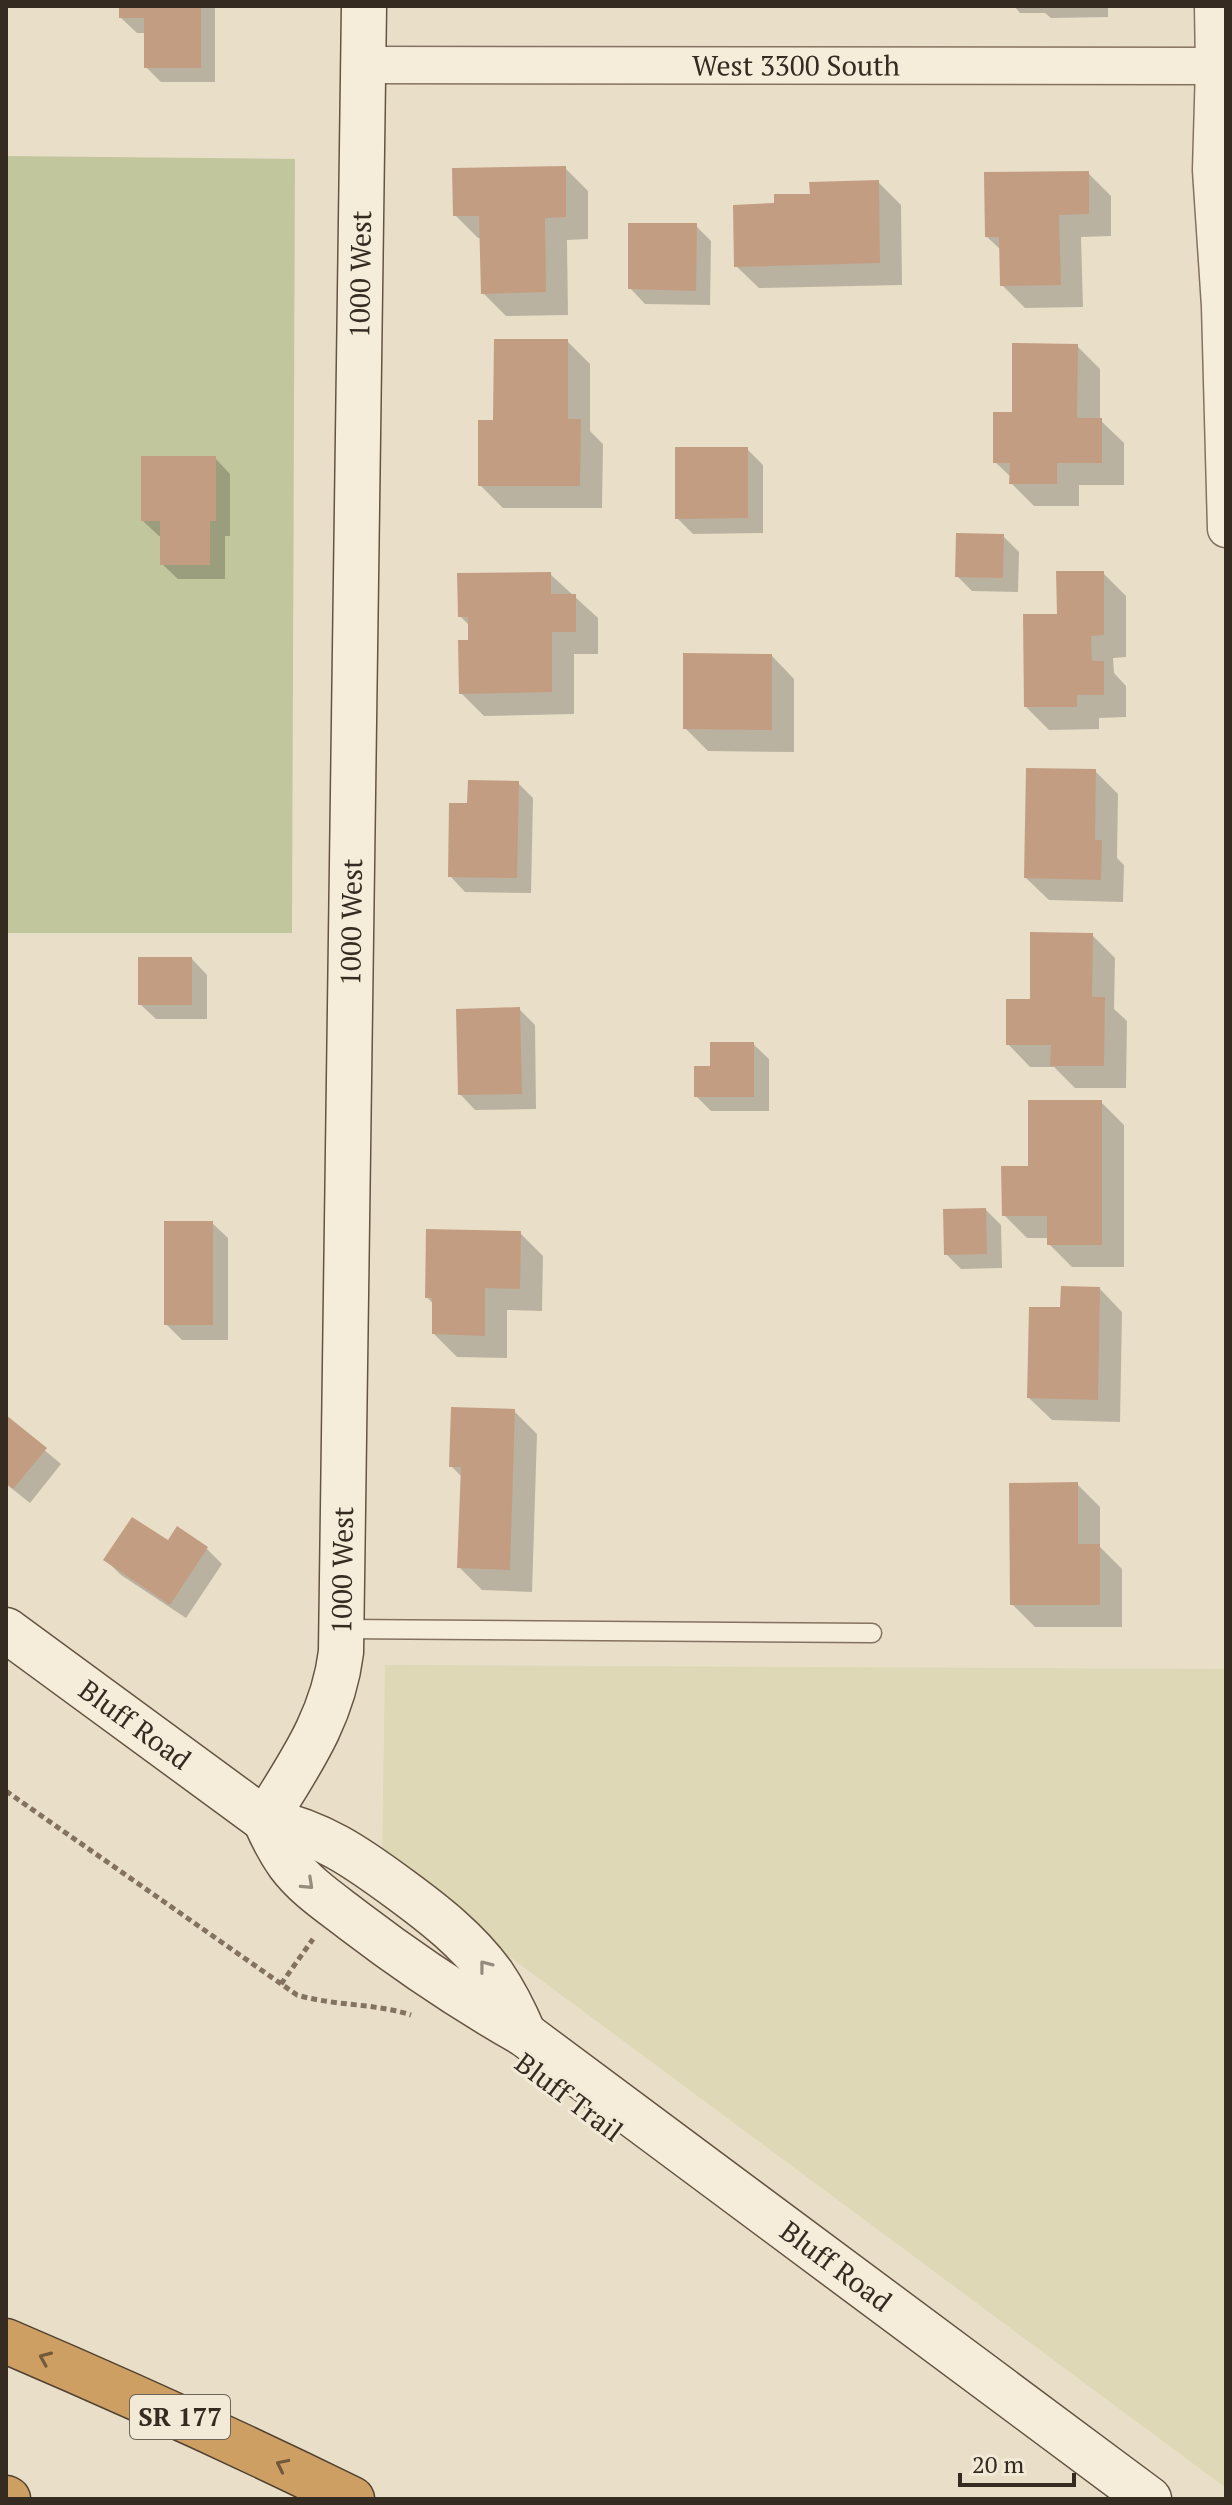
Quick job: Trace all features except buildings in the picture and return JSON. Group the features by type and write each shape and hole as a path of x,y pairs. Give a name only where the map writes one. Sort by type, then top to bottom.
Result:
{"highway":[{"name":"SR 177","path":"6,2341 250,2449 352,2499"}],"main road":[{"name":"1000 West","path":"265,1820 322,1725 339,1674 342,1629 364,6"},
{"name":"Bluff Road","path":"6,1630 265,1820 290,1826 336,1845 438,1917 466,1943 491,1974 524,2034"},
{"name":"Bluff Road","path":"265,1820 275,1844 306,1884 412,1965 467,2002 524,2034 1149,2499"}],"street":[{"path":"1213,6 1220,66 1211,170 1220,306 1226,529"},
{"name":"West 3300 South","path":"364,65 1220,66"}],"lane":[{"path":"342,1629 872,1633"}],"path":[{"path":"6,1791 297,1995 394,2010 417,2017"},
{"path":"281,1984 336,1907"}],"shaded area":[{"path":"385,1665 1226,1669 1226,2488 382,1862"}],"green space":[{"path":"6,156 295,159 292,933 6,933"}]}
